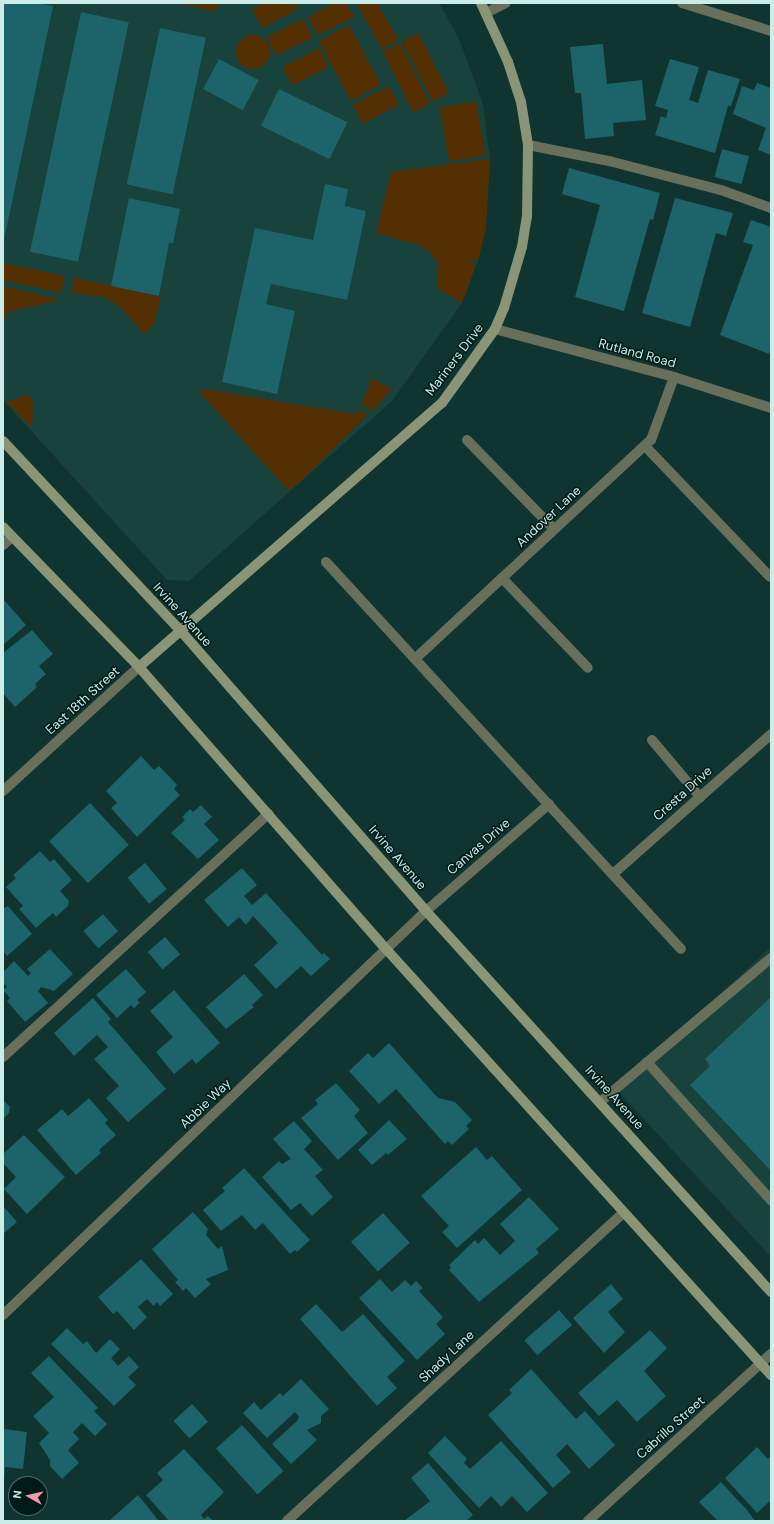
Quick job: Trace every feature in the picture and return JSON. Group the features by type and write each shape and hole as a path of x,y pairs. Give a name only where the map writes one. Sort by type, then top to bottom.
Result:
{"main road":[{"name":"Mariners Drive","path":"180,630 442,403 495,329 504,308 522,247 527,217 528,145 521,102 511,69 481,3"},
{"name":"Irvine Avenue","path":"3,441 180,630 426,911 771,1292"},
{"path":"3,527 139,667 387,950 771,1375"},
{"name":"East 18th Street","path":"139,667 180,630"}],"street":[{"path":"486,13 506,3"},
{"path":"682,3 771,31"},
{"path":"528,145 609,161 720,190 771,208"},
{"name":"Rutland Road","path":"495,329 674,377 771,408"},
{"name":"Andover Lane","path":"416,658 651,440 674,377"},
{"path":"467,440 554,529"},
{"path":"645,446 770,577"},
{"path":"3,545 12,537"},
{"path":"326,562 416,658 681,949"},
{"path":"502,578 588,668"},
{"name":"East 18th Street","path":"3,791 139,667"},
{"name":"Cresta Drive","path":"613,874 771,734"},
{"path":"652,740 700,797"},
{"name":"Canvas Drive","path":"426,911 549,804"},
{"path":"3,1056 268,814"},
{"name":"Abbie Way","path":"3,1316 426,911"},
{"path":"600,1102 771,958"},
{"path":"647,1062 771,1200"},
{"name":"Shady Lane","path":"287,1521 624,1212"},
{"name":"Cabrillo Street","path":"588,1521 771,1354"}],"shaded area":[{"path":"3,3 439,3 459,39 483,104 490,159 486,228 478,261 462,303 392,401 189,581 167,580 3,400"},
{"path":"177,3 218,3 216,12"},
{"path":"264,3 295,3 298,9 262,28 252,9"},
{"path":"335,3 346,3 354,17 318,35 308,17"},
{"path":"356,3 377,3 398,40 382,49"},
{"path":"304,19 313,38 276,55 267,36"},
{"path":"349,25 381,85 351,101 319,41"},
{"path":"418,33 449,94 433,102 402,41"},
{"path":"256,35 265,40 269,45 269,59 265,64 260,68 250,69 246,68 237,59 236,49 237,45 246,36"},
{"path":"400,43 430,104 413,112 383,51"},
{"path":"319,48 329,67 293,86 283,67"},
{"path":"389,86 399,105 363,124 353,105"},
{"path":"476,101 486,155 449,162 440,107"},
{"path":"490,159 486,228 478,261 472,258 470,262 476,264 462,303 438,289 437,262 431,253 419,245 376,233 391,172"},
{"path":"3,263 65,276 61,293 3,280"},
{"path":"74,278 161,295 154,324 144,334 120,307 104,297 71,293"},
{"path":"3,286 61,300 7,312 6,320 3,320"},
{"path":"372,378 392,389 372,411 362,404"},
{"path":"204,389 354,414 360,410 368,415 293,488 287,489 200,393"},
{"path":"28,394 33,403 32,428 6,402"},
{"path":"771,947 771,1257 617,1090"}],"building":[{"path":"4,3 37,3 53,6 4,240"},
{"path":"81,12 129,22 78,262 30,252"},
{"path":"160,28 206,38 173,194 127,185"},
{"path":"603,44 607,84 642,80 646,120 613,123 614,136 585,139 581,93 575,93 570,47"},
{"path":"219,59 259,80 243,110 203,89"},
{"path":"670,59 699,67 689,100 698,103 708,70 740,79 731,106 728,106 715,153 655,135 661,116 666,118 668,110 655,106"},
{"path":"757,83 771,88 771,155 758,150 766,128 733,114 742,86 754,90"},
{"path":"279,89 347,122 329,159 261,126"},
{"path":"722,149 749,156 742,184 714,177"},
{"path":"569,168 660,193 653,220 650,219 624,311 575,297 600,205 562,194"},
{"path":"325,184 348,189 345,206 366,211 347,300 271,284 266,304 295,311 277,394 222,382 255,228 313,240"},
{"path":"129,198 180,209 173,243 169,243 159,296 111,286"},
{"path":"675,198 733,213 726,236 716,233 690,327 642,313"},
{"path":"751,220 771,227 771,348 769,354 720,335 753,245 743,242"},
{"path":"4,600 26,625 3,645 3,602"},
{"path":"32,630 53,654 39,666 46,674 35,684 37,687 15,707 3,693 3,653"},
{"path":"141,756 154,770 159,766 168,775 177,785 174,789 180,795 137,837 111,808 117,803 106,791"},
{"path":"90,803 129,845 88,883 49,841"},
{"path":"201,805 212,817 204,824 219,840 198,859 171,833 185,820 182,817 190,809 193,812"},
{"path":"40,851 50,862 54,859 72,880 60,891 69,901 68,906 56,917 53,913 36,928 19,909 23,906 6,887 16,878 13,875"},
{"path":"145,863 167,889 149,904 127,878"},
{"path":"242,868 257,885 244,896 252,905 266,893 322,955 324,953 330,959 311,976 301,966 276,989 254,965 278,943 253,916 246,925 239,917 228,927 204,900"},
{"path":"3,906 5,908 8,906 32,934 7,956 3,951"},
{"path":"103,914 118,931 98,948 83,931"},
{"path":"165,937 180,954 163,969 148,952"},
{"path":"50,949 73,974 54,991 41,987 38,991 48,1003 25,1022 7,1001 10,998 3,990 7,987 3,982 3,972 14,961 28,976 31,973 27,969"},
{"path":"126,969 146,992 137,1000 140,1003 134,1008 131,1005 117,1018 96,995"},
{"path":"244,974 263,995 252,1005 254,1007 226,1029 206,1007"},
{"path":"174,990 220,1043 196,1064 192,1059 174,1074 156,1052 173,1037 150,1011"},
{"path":"771,997 771,1171 690,1085 710,1066 705,1059"},
{"path":"93,998 111,1019 108,1022 166,1089 128,1122 106,1098 119,1086 94,1059 108,1047 97,1035 74,1056 54,1033"},
{"path":"389,1043 438,1098 455,1102 472,1120 466,1126 469,1129 452,1145 448,1141 445,1144 396,1089 379,1104 349,1071 368,1053 373,1058"},
{"path":"336,1083 360,1110 354,1116 368,1133 338,1160 301,1118 318,1104 315,1100"},
{"path":"89,1098 108,1120 105,1123 116,1135 99,1150 101,1153 76,1175 37,1130 62,1109 68,1116"},
{"path":"3,1100 10,1107 9,1113 3,1119"},
{"path":"389,1120 407,1139 388,1155 386,1153 372,1165 358,1150"},
{"path":"294,1121 312,1141 304,1149 323,1170 315,1176 333,1197 312,1216 300,1203 291,1210 262,1177 279,1161 282,1164 291,1159 273,1139"},
{"path":"24,1135 65,1177 27,1214 4,1189 16,1177 3,1163 3,1154"},
{"path":"476,1147 487,1160 492,1156 522,1190 457,1248 442,1232 449,1226 421,1196"},
{"path":"244,1168 310,1240 297,1252 295,1250 290,1254 263,1223 255,1230 242,1215 221,1231 203,1210 225,1191 222,1188"},
{"path":"529,1197 559,1229 536,1249 539,1253 479,1302 449,1270 451,1268 449,1265 475,1240 478,1244 484,1238 500,1255 515,1241 500,1224"},
{"path":"3,1206 17,1222 3,1234"},
{"path":"193,1212 208,1229 206,1235 218,1249 222,1246 228,1270 206,1279 211,1284 195,1298 186,1288 183,1291 175,1282 178,1280 152,1249"},
{"path":"383,1213 410,1243 378,1271 351,1242"},
{"path":"141,1259 173,1294 160,1306 157,1302 154,1306 147,1299 138,1307 147,1317 134,1330 117,1311 113,1314 98,1297"},
{"path":"380,1279 392,1292 405,1280 411,1286 416,1281 423,1288 419,1291 443,1317 436,1324 445,1334 417,1360 359,1298"},
{"path":"611,1284 623,1299 608,1312 625,1332 604,1353 573,1318"},
{"path":"316,1304 342,1332 363,1314 405,1361 387,1377 397,1388 377,1406 300,1319"},
{"path":"559,1310 572,1325 537,1355 524,1340"},
{"path":"67,1328 83,1344 87,1341 96,1353 110,1339 120,1349 111,1358 118,1366 129,1356 139,1367 128,1377 136,1385 114,1406 51,1344"},
{"path":"650,1330 667,1348 644,1371 666,1396 637,1422 617,1400 599,1416 578,1393"},
{"path":"49,1356 98,1408 94,1411 107,1424 95,1436 82,1423 73,1432 79,1439 68,1450 79,1463 62,1479 50,1466 50,1460 39,1443 49,1433 33,1416 54,1397 31,1373"},
{"path":"531,1369 576,1419 585,1411 615,1445 589,1469 567,1444 556,1455 571,1472 553,1488 488,1415 512,1393 509,1390"},
{"path":"301,1379 329,1409 321,1416 321,1423 307,1430 317,1440 291,1464 272,1444 297,1421 299,1417 295,1412 267,1438 243,1413 254,1402 261,1410 280,1393 283,1396"},
{"path":"192,1404 208,1422 189,1439 173,1421"},
{"path":"242,1425 283,1471 257,1494 216,1448"},
{"path":"3,1429 27,1432 23,1469 5,1467 4,1480"},
{"path":"445,1436 467,1459 464,1463 470,1469 501,1441 548,1493 527,1512 512,1496 501,1507 491,1496 479,1508 428,1453"},
{"path":"757,1447 768,1459 771,1456 771,1500 757,1513 725,1478"},
{"path":"184,1449 224,1492 201,1515 204,1519 208,1516 213,1521 169,1521 146,1495 163,1480 157,1473"},
{"path":"428,1463 473,1515 466,1521 404,1521 430,1501 411,1478"},
{"path":"721,1482 755,1521 718,1521 699,1502"},
{"path":"138,1495 159,1521 109,1521"}]}
